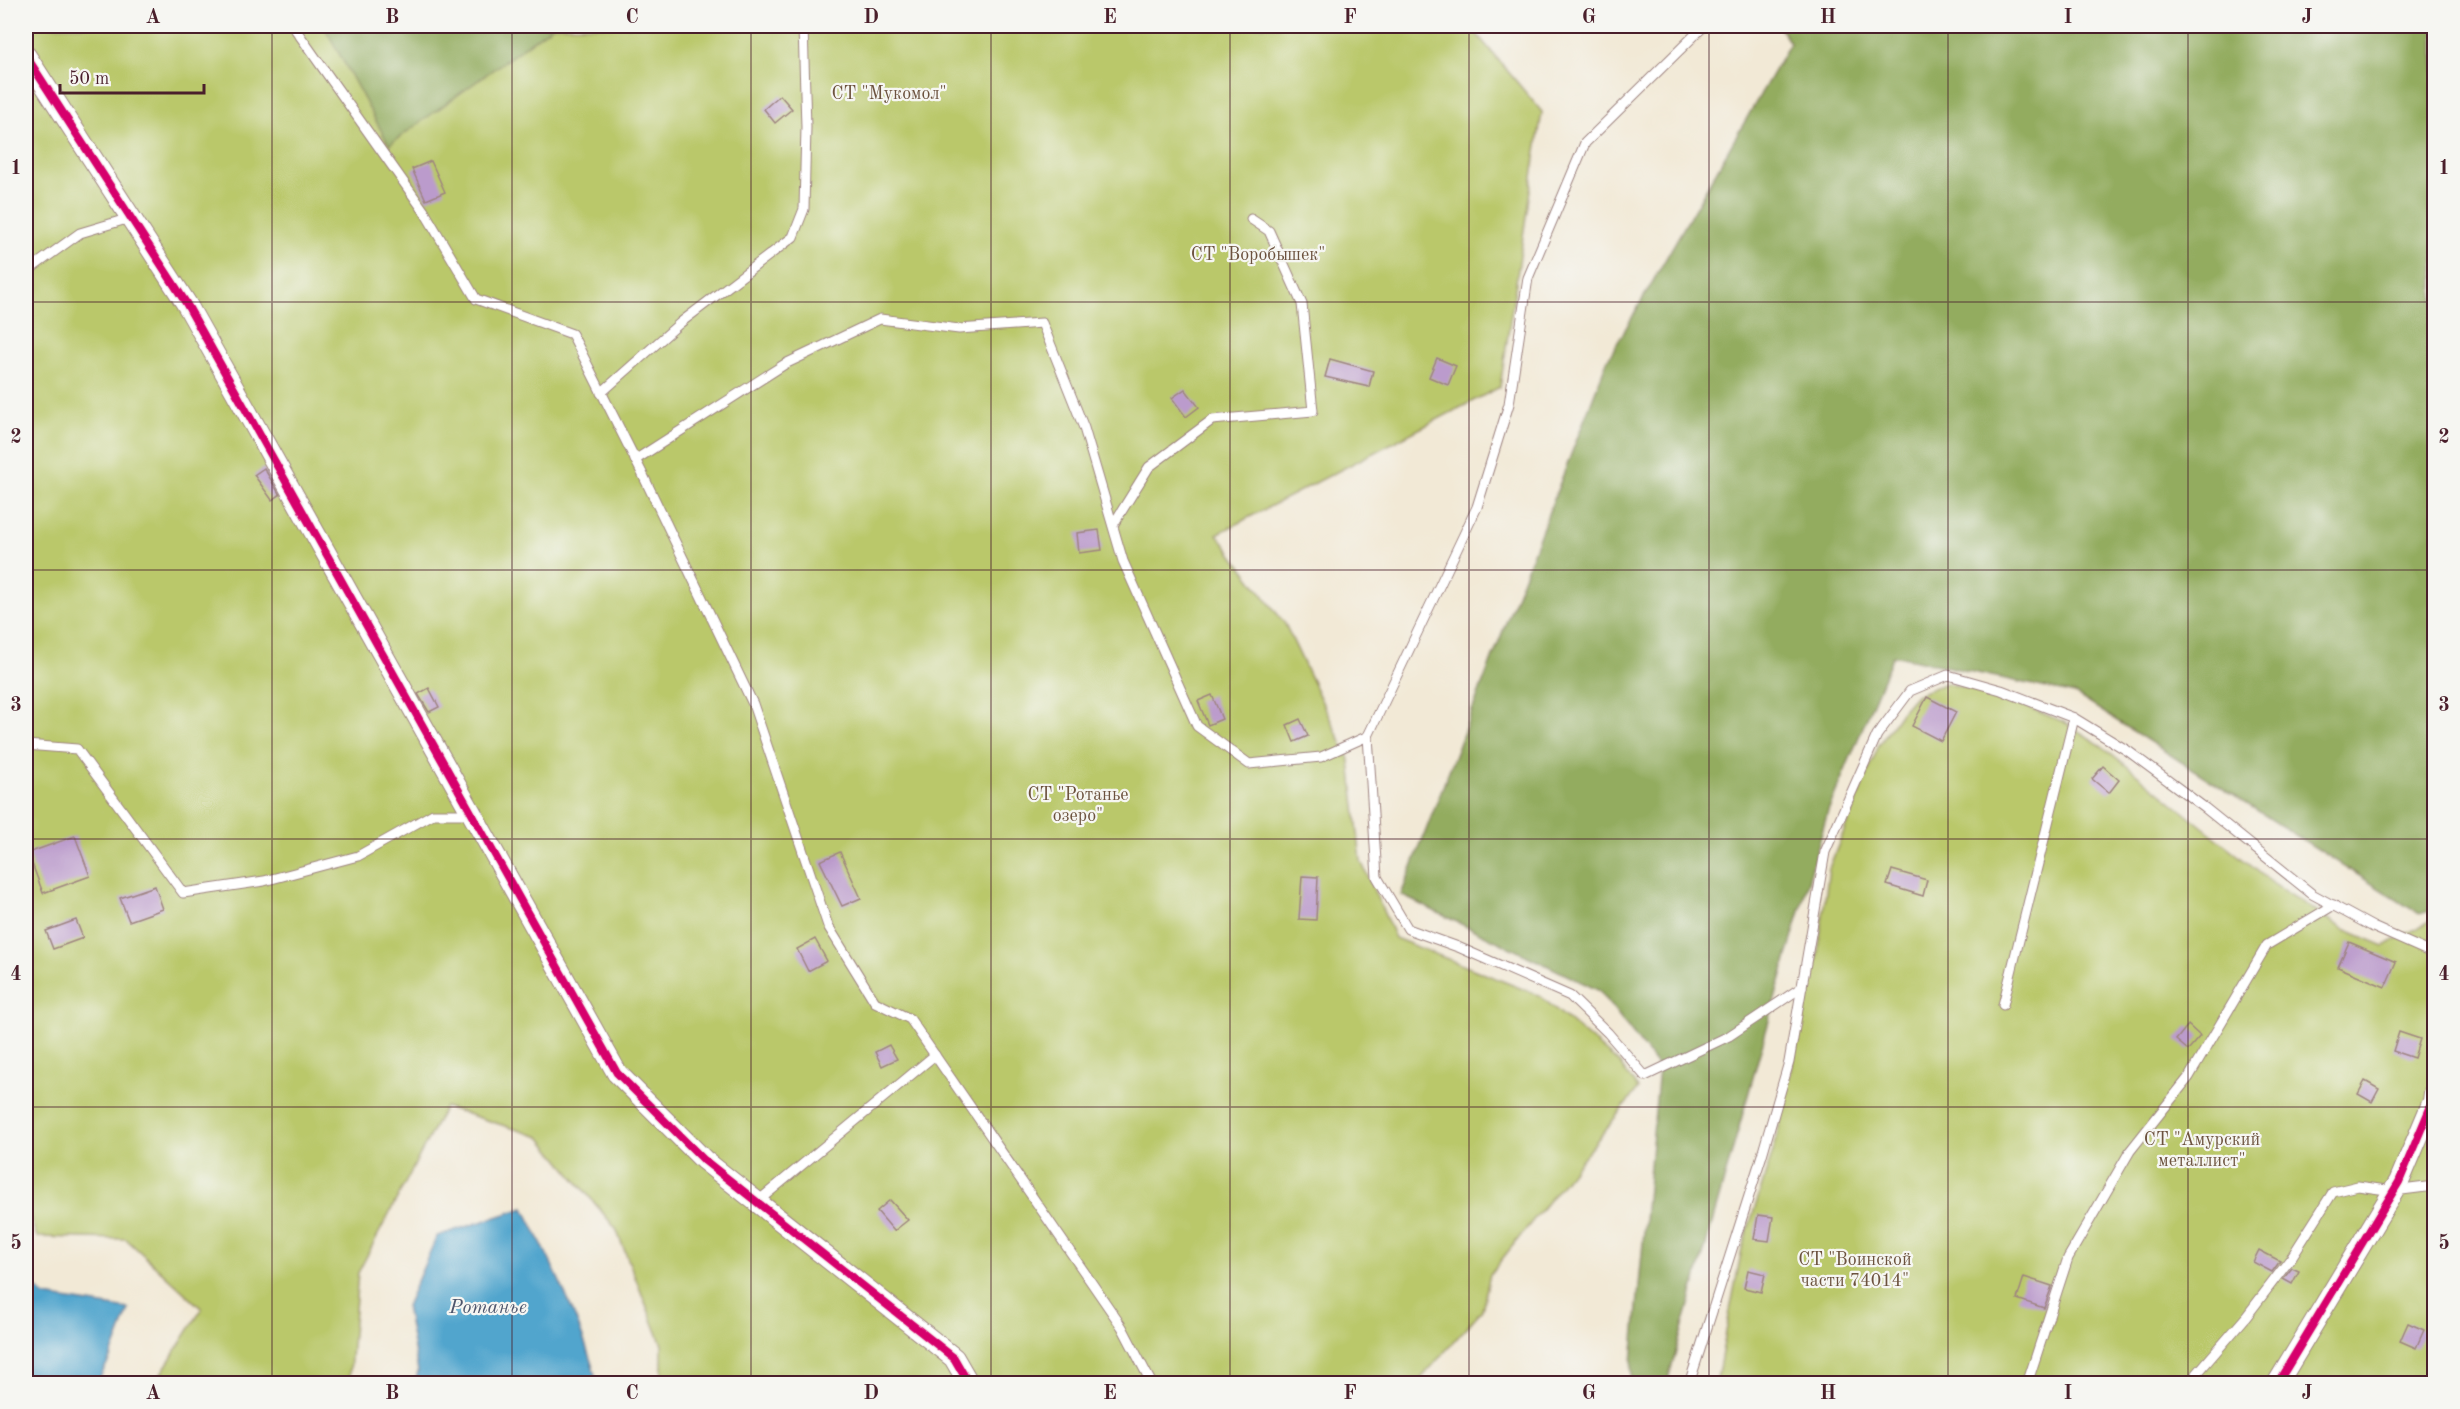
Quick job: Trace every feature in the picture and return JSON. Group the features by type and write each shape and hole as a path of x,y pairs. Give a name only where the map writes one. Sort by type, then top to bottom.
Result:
{"street":[{"path":"26,56 186,303 617,1073 704,1160 954,1358 969,1383"},
{"path":"2277,1383 2394,1191 2433,1101 2434,1093"}],"lane":[{"path":"293,26 424,211 476,299 572,334 753,704 828,926 875,1002 910,1019 1122,1327 1152,1383"},
{"path":"601,393 680,323 793,237 804,209 806,127 803,26"},
{"path":"1704,26 1585,143 1528,278 1509,404 1477,507 1368,736 1377,878 1408,929 1458,947 1570,996 1608,1033 1645,1076 1729,1036 1802,987"},
{"path":"26,272 80,232 130,218"},
{"path":"1113,525 1149,467 1212,420 1312,411 1302,304 1269,231 1251,219"},
{"path":"635,460 785,364 880,319 959,329 1042,323 1084,428 1123,561 1197,726 1249,764 1321,757 1368,736"},
{"path":"1689,1383 1789,1062 1825,852 1877,735 1910,691 1948,675 2001,690 2074,718 2128,751 2205,808 2312,894 2373,927 2434,954"},
{"path":"2003,1005 2074,718"},
{"path":"26,745 77,749 183,893 264,881 358,856 433,814 472,814"},
{"path":"2027,1383 2068,1258 2130,1151 2188,1077 2267,945 2334,905"},
{"path":"757,1202 935,1055"},
{"path":"2188,1383 2246,1317 2291,1258 2333,1192 2358,1186 2394,1191 2434,1186"},
{"path":"2117,1383 2124,1383"}],"green space":[{"path":"26,26 1470,26 1542,112 1500,387 1217,534 1285,624 1350,761 1361,861 1395,938 1540,996 1620,1064 1638,1089 1490,1274 1482,1310 1417,1383 662,1383 662,1345 616,1229 540,1137 445,1107 358,1273 349,1383 155,1383 202,1309 126,1239 37,1237 26,1207"},
{"path":"324,26 553,26 389,145"},
{"path":"1779,26 2434,26 2434,910 2419,914 2075,694 1893,655 1828,811 1667,1383 1630,1384 1659,1068 1600,991 1401,895 1607,361 1790,43"},
{"name":"СТ \"Амурский металлист\"","path":"1946,683 1999,696 2064,722 2102,746 2275,885 2344,929 2384,946 2434,919 2434,1383 1716,1384 1742,1248 1776,1142 1817,960 1829,868 1879,745 1901,712 1916,695"}],"water":[{"name":"Ротанье","path":"524,1208 575,1316 597,1383 415,1383 418,1371 406,1306 437,1236"},
{"path":"26,1281 45,1296 129,1309 111,1356 97,1383 26,1383"}],"building":[{"path":"780,95 792,109 775,123 764,109"},
{"path":"431,161 445,192 426,200 412,169"},
{"path":"1437,358 1456,366 1448,385 1429,377"},
{"path":"1330,359 1373,371 1369,387 1325,377"},
{"path":"1185,389 1199,407 1186,417 1172,398"},
{"path":"264,468 280,495 272,500 254,475"},
{"path":"1099,530 1102,550 1079,553 1077,533"},
{"path":"429,688 439,707 429,712 418,694"},
{"path":"1212,695 1222,719 1208,725 1198,701"},
{"path":"1927,697 1956,712 1941,741 1912,726"},
{"path":"1300,719 1308,736 1294,742 1287,725"},
{"path":"2103,766 2119,780 2109,793 2092,779"},
{"path":"75,836 90,876 43,893 28,853"},
{"path":"840,852 861,898 842,906 820,861"},
{"path":"1892,870 1927,880 1923,896 1887,885"},
{"path":"1302,876 1318,877 1316,920 1299,919"},
{"path":"155,886 163,909 129,921 120,898"},
{"path":"76,920 83,938 53,949 46,931"},
{"path":"815,939 827,961 808,971 797,949"},
{"path":"2349,942 2396,962 2385,987 2338,967"},
{"path":"2188,1025 2200,1036 2188,1050 2176,1040"},
{"path":"2399,1032 2420,1039 2414,1058 2393,1051"},
{"path":"889,1045 897,1059 882,1066 875,1052"},
{"path":"2365,1081 2379,1089 2372,1102 2358,1094"},
{"path":"890,1200 908,1220 894,1231 877,1211"},
{"path":"1758,1215 1773,1217 1769,1241 1754,1239"},
{"path":"2259,1250 2280,1261 2272,1272 2253,1262"},
{"path":"2292,1268 2299,1271 2292,1284 2283,1279"},
{"path":"1748,1270 1765,1274 1761,1292 1744,1288"},
{"path":"2024,1277 2052,1286 2044,1308 2017,1299"},
{"path":"2408,1323 2424,1330 2416,1348 2400,1341"}],"cycle path":[{"path":"26,56 186,303 617,1073 704,1160 954,1358 969,1384"},
{"path":"2277,1384 2399,1182 2433,1101 2434,1093"}],"park label":[{"name":"СТ \"Мукомол\"","path":"889,93"},
{"name":"СТ \"Воробышек\"","path":"1258,254"},
{"name":"СТ \"Ротанье озеро\"","path":"1078,804"},
{"name":"СТ \"Воинской части 74014\"","path":"1855,1269"}]}
